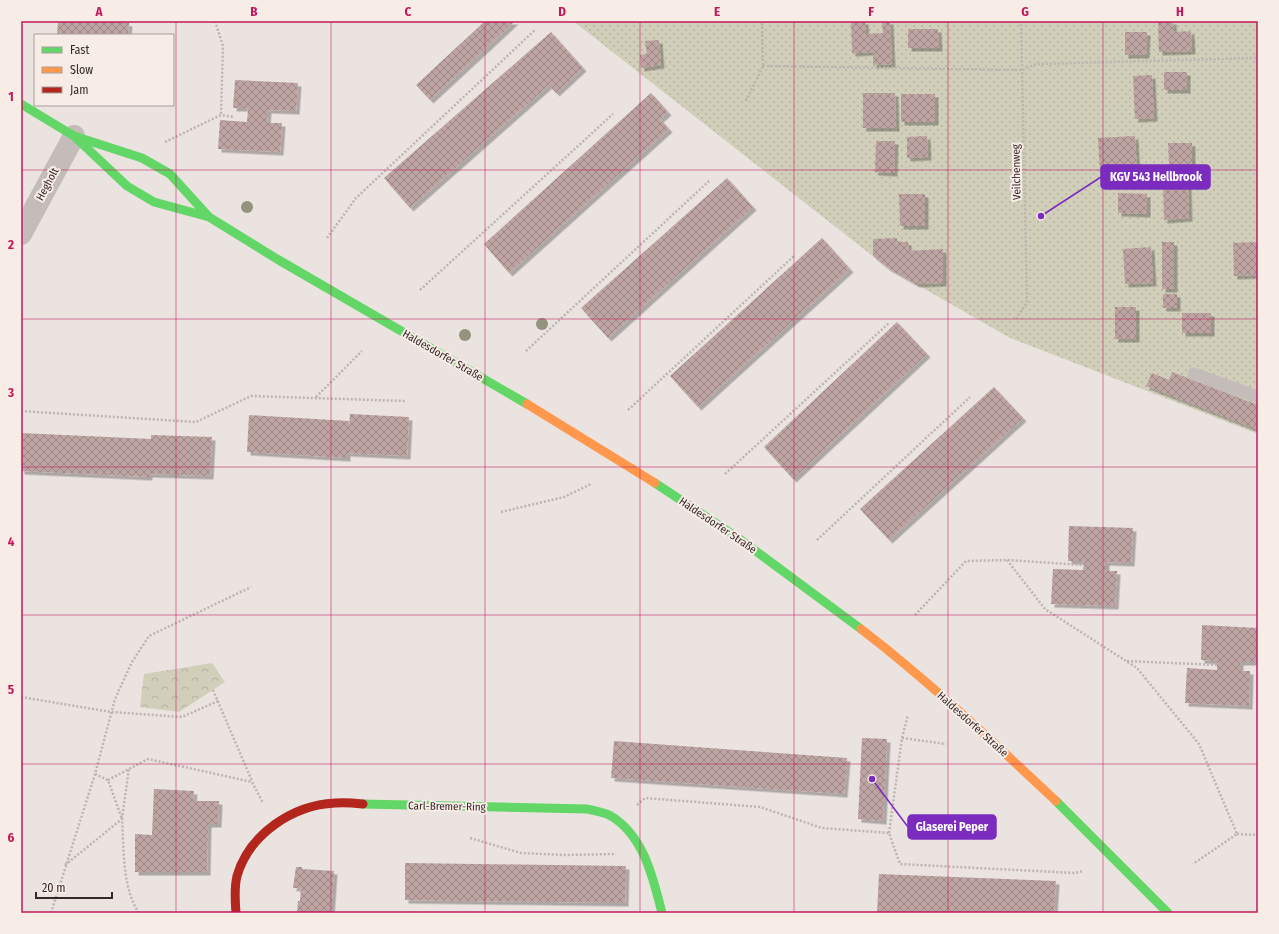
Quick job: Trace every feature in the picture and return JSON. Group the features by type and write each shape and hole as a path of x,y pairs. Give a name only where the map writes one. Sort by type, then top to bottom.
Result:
{"street":[{"name":"Haldesdorfer Straße","path":"21,104 74,136 127,186 154,202 209,217"},
{"name":"Haldesdorfer Straße","path":"74,136 142,158 170,174 209,217 277,259 576,432 665,488 813,592 903,661 976,726 1082,826 1165,912"},
{"name":"Hegholt","path":"21,234 74,136"},
{"name":"Carl-Bremer-Ring","path":"236,913 235,889 241,866 254,844 273,827 294,813 335,803 587,809 610,815 619,822 638,844 648,867 662,913"}],"lane":[{"path":"1194,374 1258,396"}],"path":[{"path":"215,21 223,46 221,115"},
{"path":"746,101 764,66 762,21"},
{"name":"Veilchenweg","path":"1016,319 1027,302 1021,21"},
{"path":"326,238 356,198 536,29"},
{"path":"764,66 1022,70 1036,64 1258,58"},
{"path":"420,290 613,114"},
{"path":"165,142 221,115 234,116"},
{"path":"526,351 709,181"},
{"path":"628,410 795,255"},
{"path":"725,474 889,323"},
{"path":"315,398 362,351"},
{"path":"21,411 196,422 251,396 406,401"},
{"path":"817,540 970,397"},
{"path":"501,512 564,497 591,484"},
{"path":"915,615 966,561 1007,560 1084,565"},
{"path":"1007,560 1045,609 1137,668 1199,744 1237,834"},
{"path":"51,913 95,774 115,699 132,662 149,636 251,587"},
{"path":"1126,661 1217,666"},
{"path":"213,690 273,827"},
{"path":"21,697 111,712 182,717 218,701"},
{"path":"908,715 902,738 889,833 900,864 1075,873 1083,871"},
{"path":"902,738 946,744"},
{"path":"108,780 148,759 252,782"},
{"path":"129,768 122,819 131,902 139,913"},
{"path":"95,774 108,780 122,819"},
{"path":"619,822 645,798 760,807 822,828 889,833"},
{"path":"65,866 122,819"},
{"path":"1193,864 1237,834 1258,835"},
{"path":"470,838 521,853 564,855 615,854 638,844"}],"green space":[{"path":"573,21 1258,21 1258,434 1010,338 888,268"},
{"path":"212,663 225,682 179,712 140,707 144,674"}],"building":[{"path":"58,21 116,21 129,23 128,34 57,34"},
{"path":"485,21 515,21 430,100 416,85"},
{"path":"851,21 865,21 866,34 883,33 882,21 890,21 892,64 873,65 873,52 852,53"},
{"path":"1158,21 1173,21 1174,32 1191,31 1192,51 1159,52"},
{"path":"908,29 938,29 939,48 908,48"},
{"path":"551,32 583,68 556,93 549,85 410,208 384,178"},
{"path":"1125,32 1147,32 1146,55 1125,55"},
{"path":"659,40 661,65 641,68 640,55 647,54 645,41"},
{"path":"1164,72 1187,72 1187,90 1164,90"},
{"path":"1152,75 1154,118 1135,119 1133,76"},
{"path":"235,80 298,83 296,111 268,110 267,123 282,123 280,152 218,149 220,120 247,122 248,108 233,108"},
{"path":"651,93 668,112 660,119 669,129 509,273 484,244"},
{"path":"863,93 895,93 896,128 863,128"},
{"path":"901,94 935,94 935,122 901,122"},
{"path":"927,136 928,157 907,158 907,137"},
{"path":"1135,136 1137,172 1100,173 1098,138"},
{"path":"876,141 895,141 894,173 875,172"},
{"path":"1168,143 1192,143 1192,165 1169,165"},
{"path":"727,178 753,207 608,338 581,308"},
{"path":"1188,184 1189,218 1164,220 1163,185"},
{"path":"1118,193 1147,194 1147,214 1118,213"},
{"path":"899,194 925,194 925,226 900,226"},
{"path":"822,238 850,269 698,407 670,376"},
{"path":"897,238 897,242 908,242 909,251 943,249 943,283 916,284 888,268 873,256 873,239"},
{"path":"1162,242 1174,242 1174,289 1162,289"},
{"path":"1258,242 1258,275 1234,276 1233,243"},
{"path":"1151,247 1153,283 1125,284 1123,249"},
{"path":"1163,294 1177,294 1177,308 1163,308"},
{"path":"1115,307 1136,307 1136,339 1115,339"},
{"path":"1182,313 1211,313 1211,333 1182,333"},
{"path":"897,322 927,354 793,479 764,447"},
{"path":"1172,372 1258,405 1258,430 1146,386 1152,373 1169,380"},
{"path":"994,387 1023,418 889,540 860,509"},
{"path":"350,414 409,417 407,456 347,453 347,458 247,452 249,415 349,421 349,427"},
{"path":"21,433 151,439 151,435 212,437 210,476 149,474 149,477 21,471"},
{"path":"1069,526 1133,528 1131,563 1106,562 1106,571 1117,571 1115,606 1051,604 1053,569 1083,570 1084,561 1068,561"},
{"path":"1202,625 1258,628 1258,662 1240,662 1240,671 1250,671 1249,706 1185,703 1187,668 1217,670 1217,661 1201,660"},
{"path":"862,738 887,739 883,821 858,819"},
{"path":"614,741 847,758 844,794 611,778"},
{"path":"154,789 194,791 193,801 219,801 218,824 208,824 207,872 135,872 135,834 152,835"},
{"path":"405,863 626,866 625,903 405,900"},
{"path":"296,867 302,867 302,869 334,871 331,913 297,913 301,888 293,888"},
{"path":"879,874 1056,881 1054,913 877,913"}],"traffic: fast":[{"path":"21,104 74,136 127,186 154,202 209,217"},
{"path":"74,136 142,158 170,174 209,217 277,259 527,404"},
{"path":"655,483 741,540 861,629"},
{"path":"1056,801 1168,913"},
{"path":"363,804 587,809 611,816 622,824 632,835 646,859 662,913"}],"traffic: slow":[{"path":"527,404 655,483"},
{"path":"861,629 936,691 1056,801"}],"traffic: jam":[{"path":"236,913 235,890 237,876 251,847 262,835 275,824 304,809 335,803 363,804"}],"place":[{"name":"KGV 543 Hellbrook","path":"1041,216"},
{"name":"Glaserei Peper","path":"872,779"}]}
